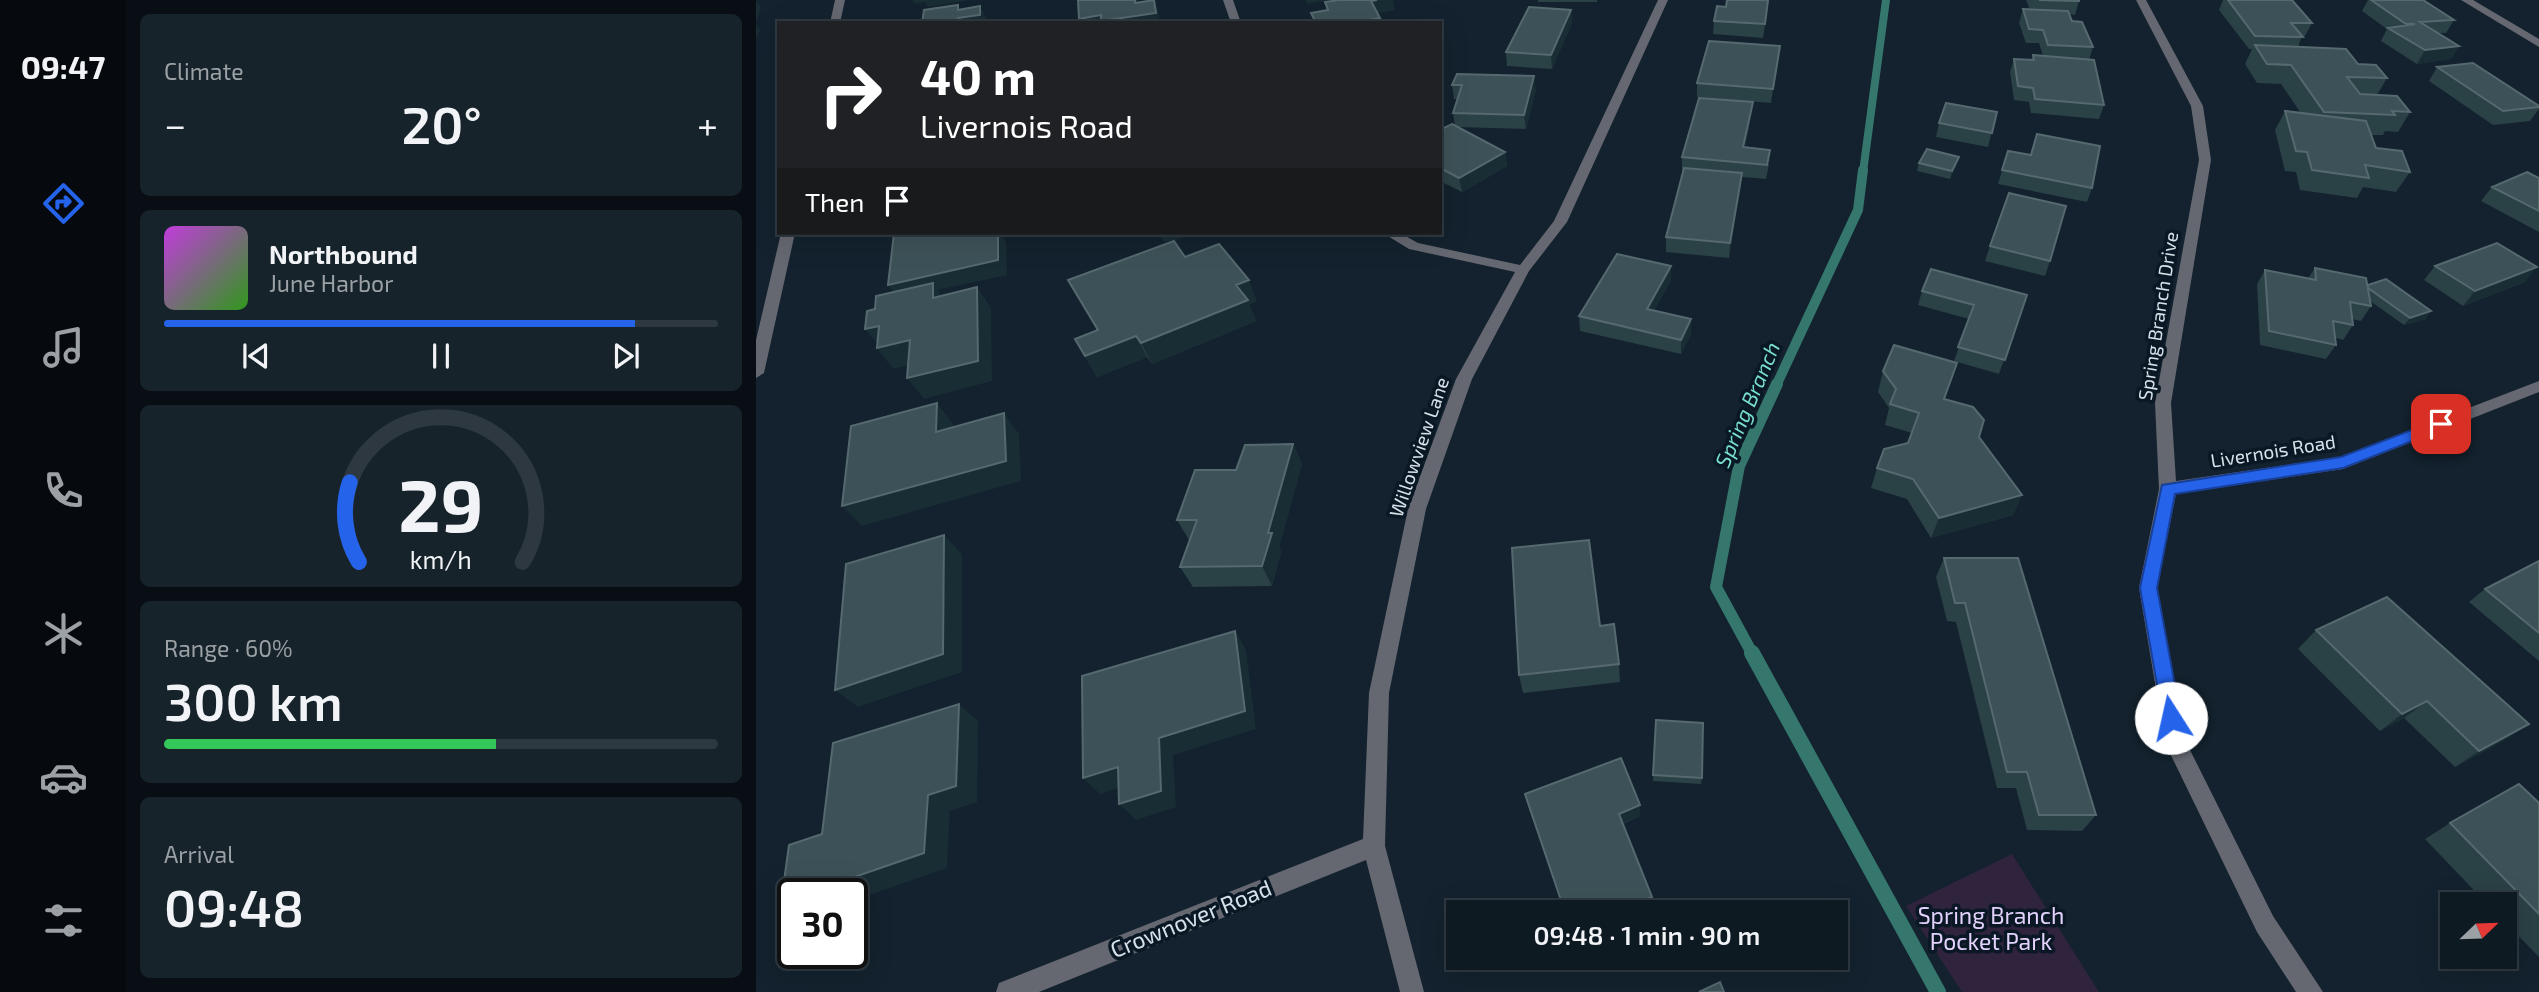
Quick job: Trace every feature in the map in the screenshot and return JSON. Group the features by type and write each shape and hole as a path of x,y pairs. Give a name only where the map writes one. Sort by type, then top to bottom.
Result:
{"street":[{"path":"835,21 840,0"},
{"path":"1228,0 1235,21"},
{"name":"Willowview Lane","path":"1412,992 1374,846 1379,692 1416,509 1464,379 1523,270 1560,222 1663,0"},
{"name":"Spring Branch Drive","path":"2141,0 2197,106 2205,160 2163,403 2168,489 2148,588 2176,743 2265,924 2311,992"},
{"path":"2466,0 2539,44"},
{"path":"756,373 788,235"},
{"path":"1394,235 1414,246 1523,270"},
{"name":"Livernois Road","path":"2168,489 2343,463 2539,386"},
{"name":"Crownover Road","path":"1008,992 1374,846"}],"green space":[{"name":"Spring Branch Pocket Park","path":"2012,854 2099,992 1962,992 1906,906"}],"building":[{"path":"1078,0 1135,0 1135,3 1154,0 1156,13 1101,21 1101,15 1079,19"},
{"path":"1377,0 1371,1 1380,18 1364,21 1315,21 1311,13 1328,10 1325,2"},
{"path":"1727,0 1768,0 1765,24 1714,21 1717,6 1726,7"},
{"path":"2228,0 2292,0 2312,23 2291,23 2303,37 2255,36"},
{"path":"2371,0 2423,0 2454,20 2420,22 2459,46 2425,50 2388,28 2415,24 2406,24"},
{"path":"958,5 958,10 980,6 980,15 958,18 957,21 922,21 924,10"},
{"path":"1529,7 1571,10 1551,55 1506,52"},
{"path":"2023,9 2068,11 2072,21 2082,22 2093,47 2048,45 2043,30 2029,29"},
{"path":"1709,41 1780,46 1773,89 1697,83"},
{"path":"2255,45 2346,49 2358,64 2376,65 2387,78 2347,77 2360,94 2397,96 2410,112 2392,111 2395,115 2324,112 2291,65 2267,64"},
{"path":"2033,55 2094,60 2104,105 2035,99 2033,88 2018,86 2014,59 2034,60"},
{"path":"2473,63 2539,107 2503,111 2437,67"},
{"path":"1457,74 1534,76 1524,115 1453,113 1462,85 1452,85"},
{"path":"1699,98 1753,102 1743,147 1770,150 1767,165 1682,157"},
{"path":"1946,103 1997,112 1992,133 1939,123"},
{"path":"2285,111 2366,121 2376,148 2402,151 2410,172 2365,165 2369,178 2312,170 2307,152 2296,151"},
{"path":"1452,124 1505,152 1459,178 1442,169 1442,127"},
{"path":"2037,134 2100,146 2092,188 2002,170 2008,151 2031,155"},
{"path":"1927,149 1959,157 1952,171 1919,163"},
{"path":"1684,168 1742,173 1730,243 1666,237"},
{"path":"2527,172 2539,178 2539,211 2492,187"},
{"path":"2009,193 2066,206 2050,261 1990,246"},
{"path":"894,235 998,235 998,260 888,285"},
{"path":"1174,241 1185,257 1219,244 1249,280 1236,285 1248,300 1141,343 1136,336 1085,356 1075,339 1098,330 1068,280"},
{"path":"2497,243 2537,267 2475,291 2435,266"},
{"path":"1617,254 1671,266 1647,309 1691,319 1681,340 1579,316"},
{"path":"2315,268 2366,278 2371,306 2350,302 2353,325 2333,321 2336,345 2269,331 2265,270 2316,280"},
{"path":"1931,269 2027,295 2005,360 1958,347 1974,305 1922,291"},
{"path":"2386,279 2431,311 2410,318 2368,288 2368,285"},
{"path":"933,283 933,298 977,287 978,361 907,378 910,340 877,348 879,326 865,329 867,311 875,309 876,296"},
{"path":"1894,345 1957,363 1944,399 1973,407 1984,420 1979,437 2022,495 1939,518 1913,479 1877,468 1884,449 1908,443 1919,413 1890,404 1896,389 1883,371"},
{"path":"937,403 936,432 1004,413 1006,461 842,506 851,426"},
{"path":"1293,444 1268,533 1272,533 1262,566 1180,567 1197,520 1177,520 1195,470 1236,470 1245,445"},
{"path":"944,535 943,654 835,690 846,564"},
{"path":"1589,540 1600,626 1614,624 1619,664 1519,675 1512,548"},
{"path":"1944,558 2018,558 2096,815 2039,815 2027,772 2007,772 1965,603 1955,603"},
{"path":"2539,561 2539,633 2485,589"},
{"path":"2387,597 2529,724 2479,751 2427,701 2402,714 2316,630"},
{"path":"1235,631 1245,711 1159,738 1161,791 1119,804 1118,767 1083,778 1082,676"},
{"path":"959,704 956,786 928,795 924,853 851,878 784,878 789,845 822,834 833,743"},
{"path":"1656,720 1703,723 1702,778 1653,775"},
{"path":"1621,758 1640,805 1619,814 1652,897 1645,900 1561,900 1525,794"},
{"path":"2519,784 2539,803 2539,914 2450,823"},
{"path":"1720,982 1724,992 1699,992"}],"waterway":[{"name":"Spring Branch","path":"1863,172 1886,0"},
{"name":"Spring Branch","path":"1776,386 1858,210 1863,170"},
{"name":"Spring Branch","path":"1753,655 1716,587 1739,466 1777,384"},
{"name":"Spring Branch","path":"1752,653 1938,992"}],"route":[{"path":"2171,718 2148,588 2168,489 2343,463 2441,424"}]}
